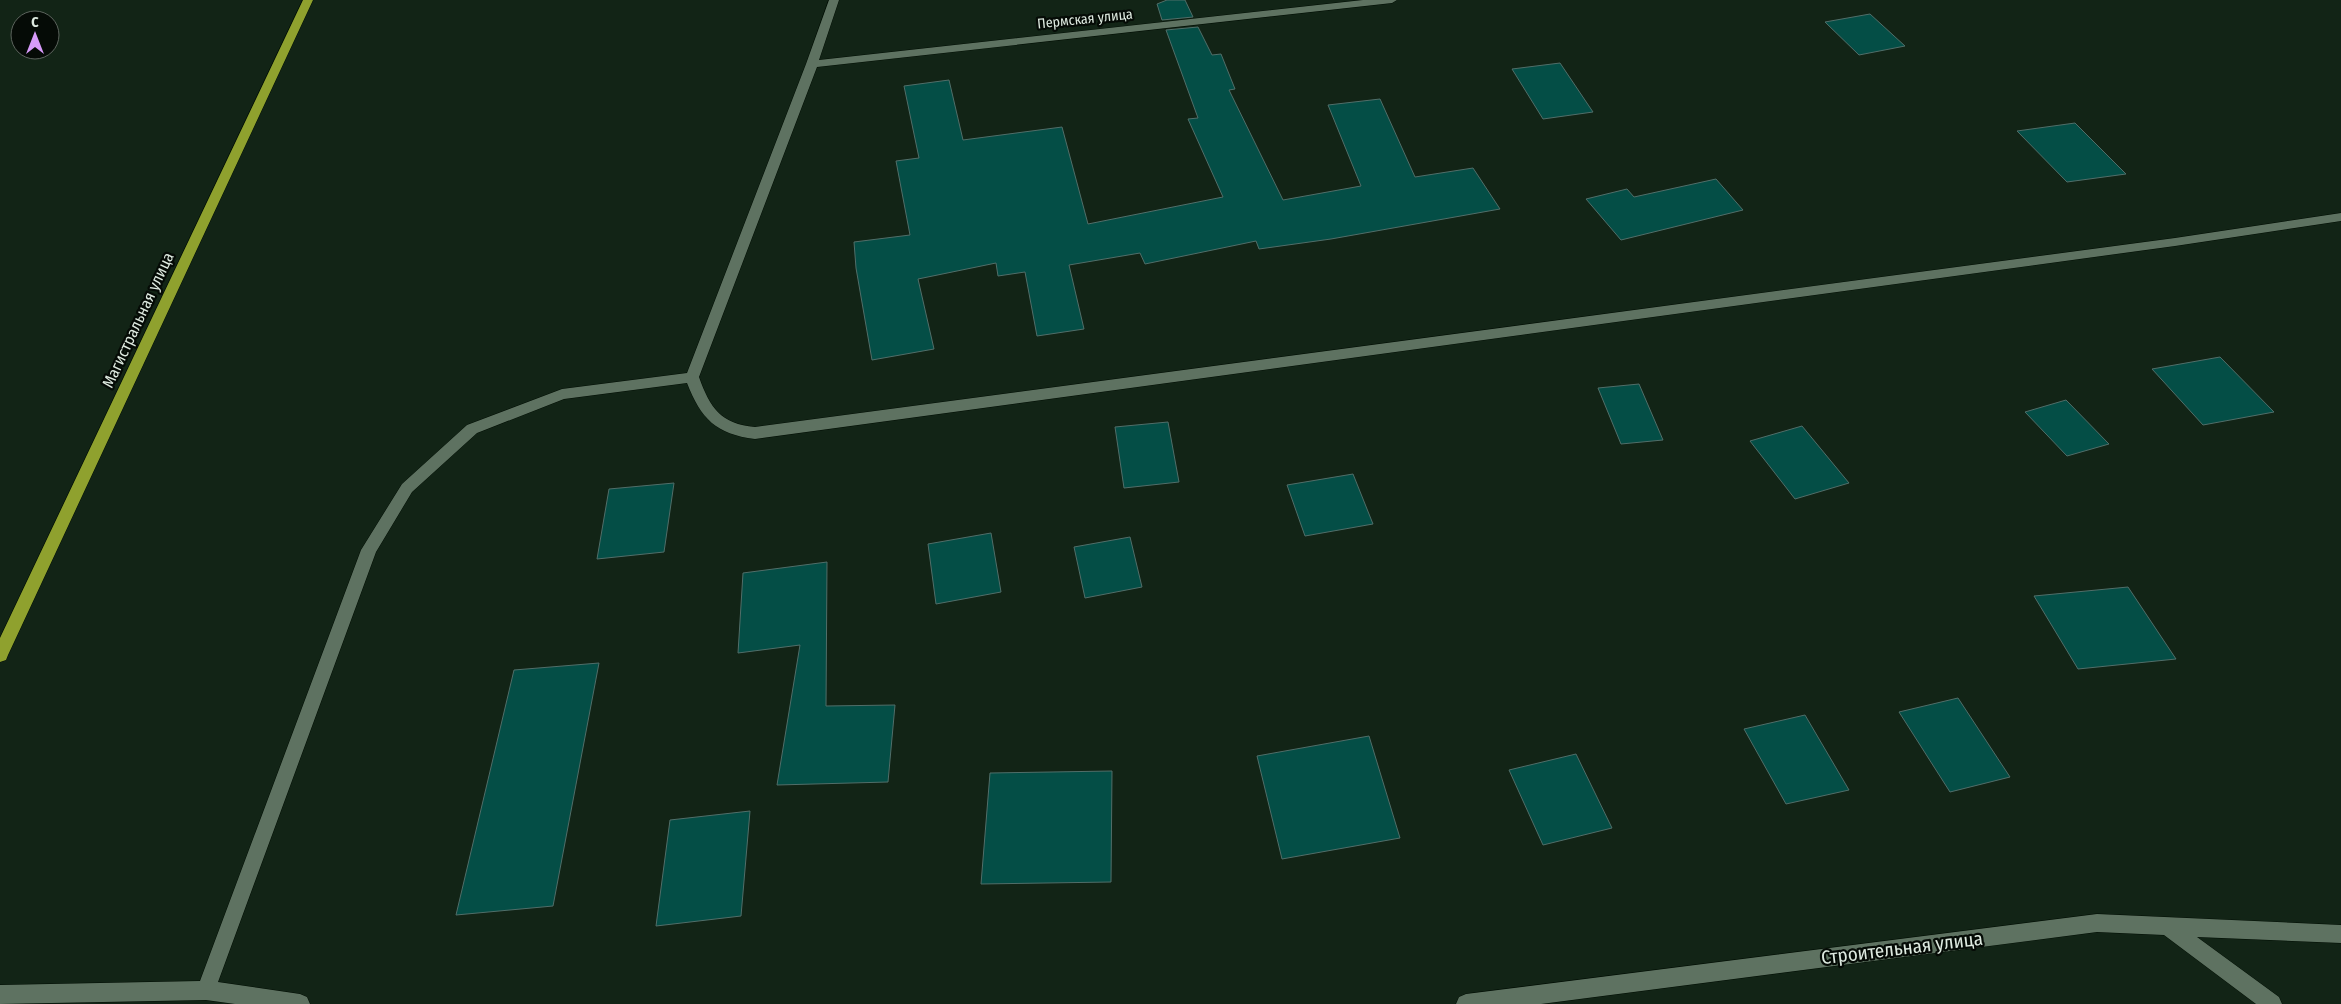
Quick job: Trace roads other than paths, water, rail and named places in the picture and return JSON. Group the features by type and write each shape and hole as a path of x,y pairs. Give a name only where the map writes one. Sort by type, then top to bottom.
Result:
{"highway":[{"name":"Магистральная улица","path":"0,656 308,0"}],"street":[{"path":"834,0 812,64 692,377 698,396 712,414 730,429 754,433 2175,242 2341,217"},
{"name":"Пермская улица","path":"812,64 1392,0"},
{"path":"206,990 368,550 407,488 472,429 562,394 692,377"},
{"name":"Строительная улица","path":"1466,1004 2097,923 2341,934"},
{"path":"2167,926 2272,1004"},
{"path":"0,995 206,990 300,1004"}]}
